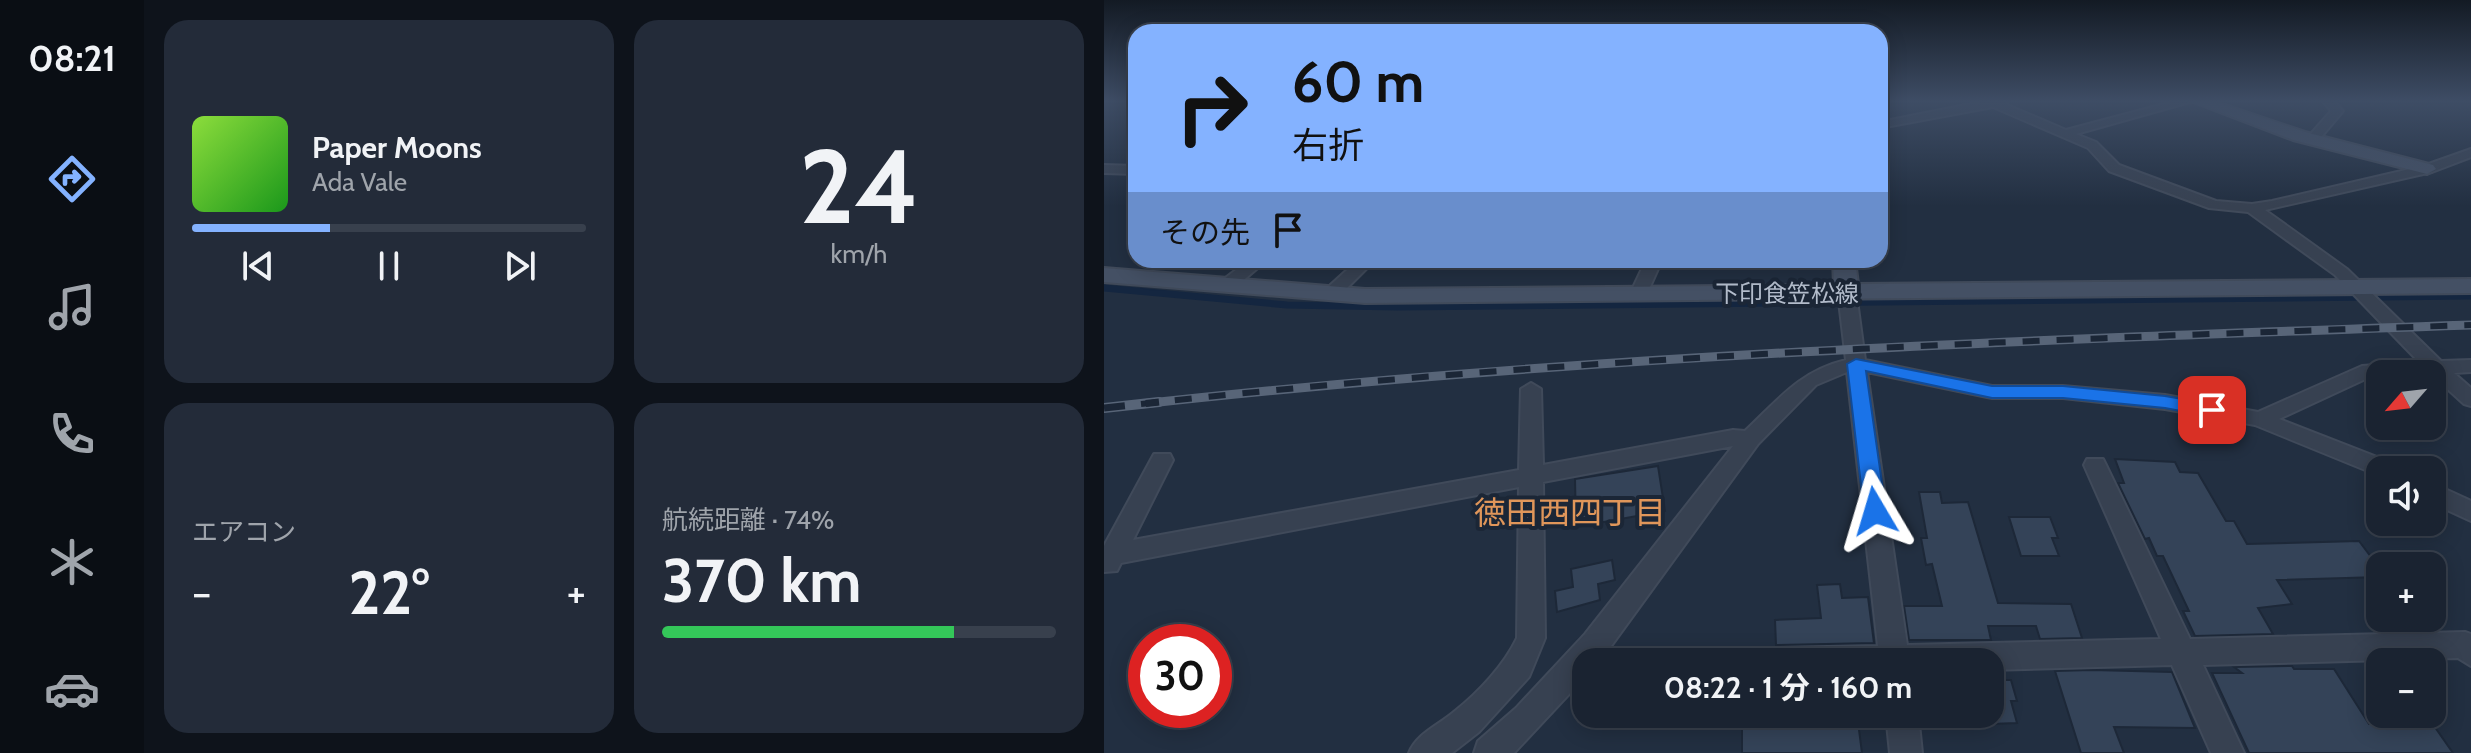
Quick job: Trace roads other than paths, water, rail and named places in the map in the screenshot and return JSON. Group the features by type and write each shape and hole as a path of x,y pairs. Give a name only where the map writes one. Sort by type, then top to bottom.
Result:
{"main road":[{"path":"2301,135 2427,169"},
{"path":"1845,268 1847,302"},
{"name":"下印食笠松線","path":"1104,275 1331,294 1639,294 1847,302 2471,286"}],"street":[{"path":"2071,135 2092,145 2114,168 2214,205 2252,208 2427,169 2471,153"},
{"path":"2313,139 2316,135"},
{"path":"1104,169 1128,170"},
{"path":"2252,208 2341,272 2428,360"},
{"path":"1226,286 1249,268"},
{"path":"1331,294 1359,268"},
{"path":"1639,294 1650,268"},
{"path":"1847,302 1893,648"},
{"path":"1490,753 1514,732 1576,665 1750,439 1809,381 1830,370 1856,364 1992,392 2063,392 2165,402 2260,419 2366,462"},
{"path":"2446,366 2471,366"},
{"path":"2260,419 2366,371"},
{"path":"2446,377 2471,399"},
{"path":"1425,753 1468,721 1518,667 1531,638 1531,389"},
{"path":"1107,560 1733,438 1750,439"},
{"path":"1107,560 1162,460"},
{"path":"2095,465 2228,753"},
{"path":"2446,499 2471,512"},
{"path":"2004,657 2465,645 2471,653"},
{"path":"1903,728 1906,753"}],"waterway":[{"path":"1104,288 1287,305 1398,307 2471,296"}],"railway":[{"path":"1141,404 1307,387 1639,361 1972,344 2471,325"},
{"path":"1104,408 1159,402"}],"district":[{"name":"徳田西四丁目","path":"1570,512"}]}
